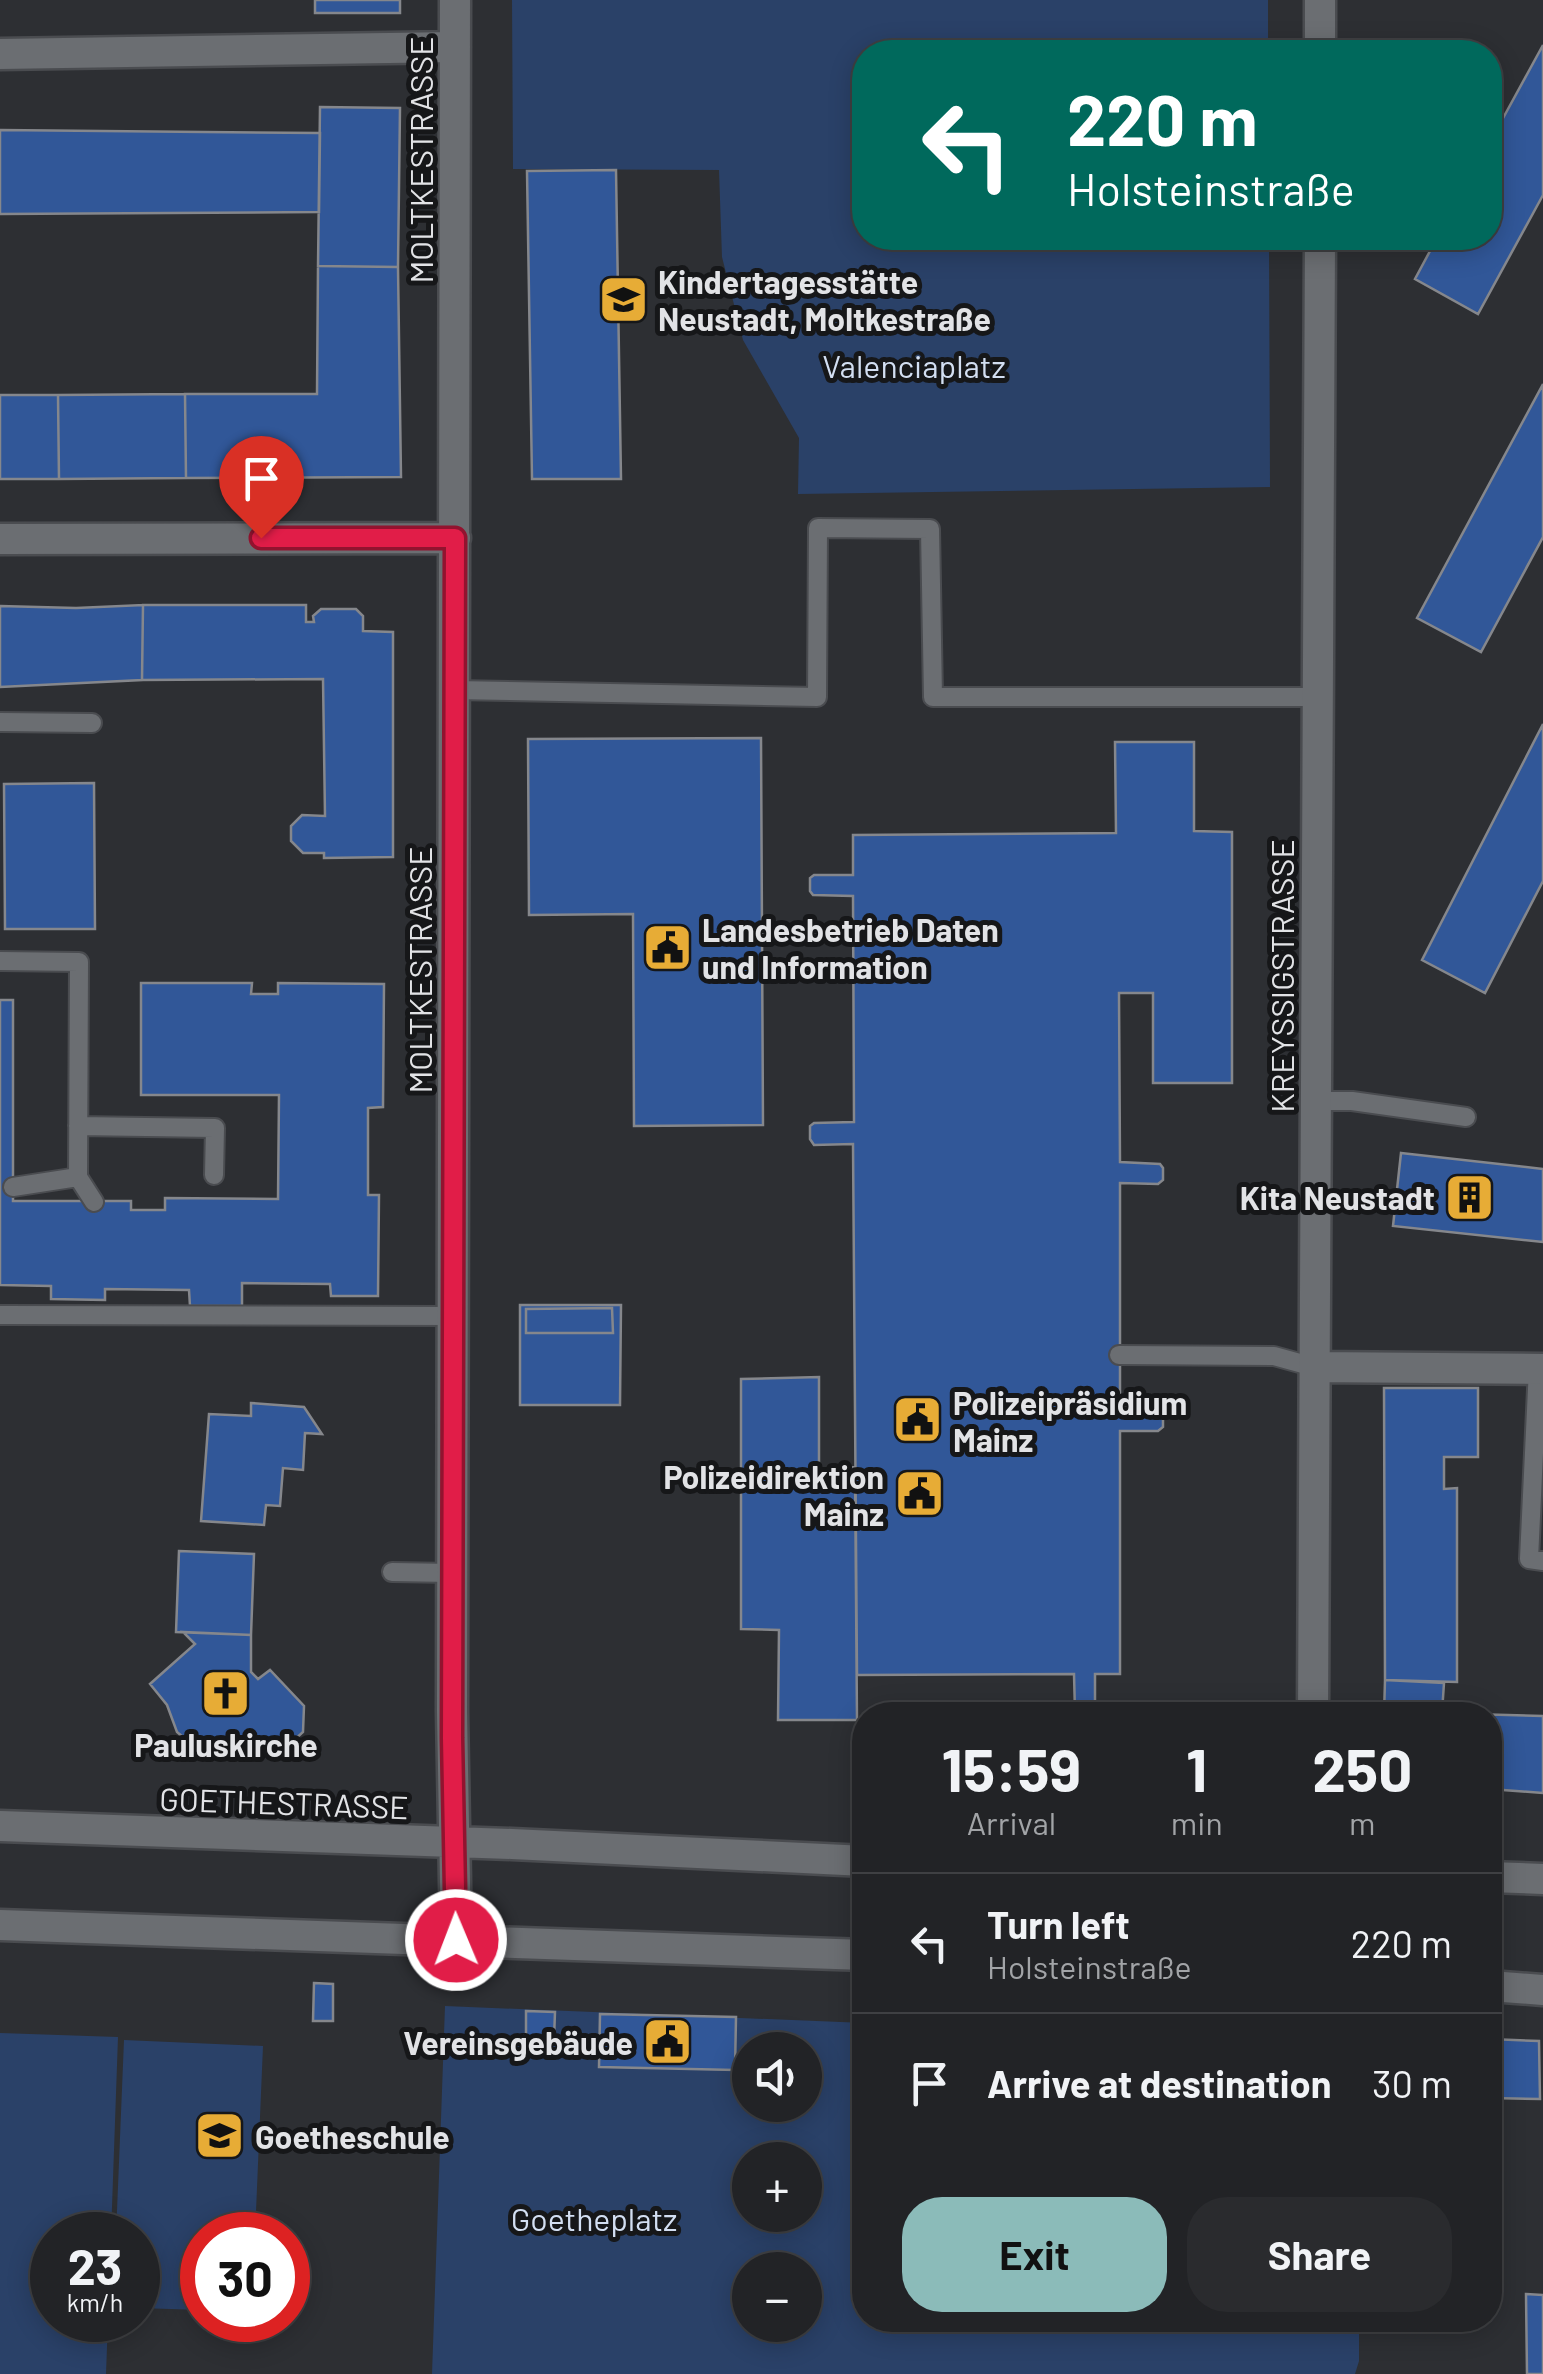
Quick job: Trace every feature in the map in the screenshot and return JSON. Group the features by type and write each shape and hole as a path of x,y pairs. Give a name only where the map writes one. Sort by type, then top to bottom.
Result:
{"street":[{"name":"MOLTKESTRASSE","path":"455,0 452,1573 456,1940"},
{"path":"1320,0 1320,40"},
{"path":"0,54 455,47"},
{"name":"KREYSSIGSTRASSE","path":"1313,1702 1320,250"},
{"path":"0,539 455,538"},
{"path":"1314,1367 1540,1369"},
{"name":"GOETHESTRASSE","path":"0,1826 852,1860"},
{"path":"1502,1877 1543,1879"},
{"path":"0,1925 852,1955"},
{"path":"1502,1987 1543,1990"}],"lane":[{"path":"454,690 817,697 818,528 930,529 934,697 1317,697"},
{"path":"0,722 92,723"},
{"path":"0,961 78,962 78,1177 94,1202"},
{"path":"1315,1101 1352,1101 1466,1117"},
{"path":"78,1126 214,1128 214,1175"},
{"path":"13,1187 78,1177"},
{"path":"0,1316 453,1316"},
{"path":"1119,1355 1274,1356 1314,1367"},
{"path":"1540,1369 1529,1559 1543,1561"},
{"path":"392,1572 452,1573"}],"green space":[{"name":"Valenciaplatz","path":"512,0 1268,0 1268,40 852,40 852,250 1269,250 1270,487 798,494 799,438 743,340 722,257 719,170 513,169"},
{"name":"Goetheplatz","path":"445,2006 852,2022 852,2332 1359,2332 1355,2374 432,2374"},
{"path":"0,2033 118,2037 112,2212 30,2212 30,2342 107,2342 106,2374 0,2374"},
{"path":"124,2040 263,2046 256,2212 180,2212 180,2309 160,2309 160,2212 117,2212"}],"building":[{"path":"315,0 400,0 400,13 315,13"},
{"path":"1543,45 1543,195 1478,314 1415,279 1431,250 1502,250 1502,120"},
{"path":"320,107 400,108 398,267 318,266"},
{"path":"0,130 320,133 319,212 0,214"},
{"path":"616,170 621,479 532,479 527,171"},
{"path":"318,266 398,267 401,477 186,478 185,394 317,394"},
{"path":"1543,384 1543,537 1481,652 1417,618"},
{"path":"185,394 186,478 59,479 58,395"},
{"path":"0,395 58,395 59,479 0,479"},
{"path":"143,605 306,605 306,622 314,622 313,616 321,609 356,609 363,616 363,631 393,632 393,857 324,858 324,853 303,853 291,841 291,826 302,815 325,816 323,679 142,680"},
{"path":"143,605 142,680 0,687 0,606"},
{"path":"1543,724 1543,881 1485,993 1422,960"},
{"path":"761,738 763,1125 634,1126 633,914 529,915 528,739"},
{"path":"1115,742 1194,742 1194,831 1232,832 1232,1083 1153,1083 1153,993 1119,993 1120,1162 1160,1164 1163,1168 1163,1180 1158,1184 1120,1183 1120,1410 1160,1411 1163,1427 1158,1431 1120,1431 1120,1674 1095,1674 1095,1702 1075,1702 1074,1674 857,1675 853,1144 814,1145 810,1139 810,1126 814,1123 854,1122 853,896 813,895 810,878 853,875 853,835 1116,833"},
{"path":"94,783 95,929 5,929 4,784"},
{"path":"141,983 252,983 251,994 278,994 278,983 384,984 383,1107 368,1108 368,1195 379,1195 378,1296 331,1296 330,1284 242,1283 242,1306 190,1306 189,1290 105,1289 105,1300 51,1299 51,1286 0,1285 0,1000 13,1000 13,1201 131,1201 131,1210 165,1210 165,1198 278,1199 279,1095 141,1095"},
{"name":"Kita Neustadt","path":"1401,1153 1543,1169 1543,1242 1393,1226"},
{"path":"520,1305 621,1305 620,1405 520,1405"},
{"path":"612,1308 613,1333 526,1333 526,1309"},
{"path":"819,1377 819,1469 855,1467 857,1702 852,1702 852,1720 778,1720 779,1630 741,1629 741,1379"},
{"path":"1384,1388 1478,1388 1478,1457 1444,1457 1444,1489 1457,1488 1457,1682 1385,1680"},
{"path":"251,1403 304,1407 322,1434 305,1433 303,1470 283,1468 280,1506 266,1505 264,1525 201,1521 209,1414 251,1416"},
{"path":"179,1551 254,1554 251,1635 176,1632"},
{"name":"Pauluskirche","path":"183,1632 251,1635 251,1672 258,1679 270,1670 304,1706 303,1732 288,1746 257,1744 242,1756 204,1755 177,1732 167,1705 150,1684 195,1644"},
{"path":"1385,1680 1444,1683 1443,1702 1384,1702"},
{"path":"1502,1715 1543,1716 1543,1793 1502,1790"},
{"path":"314,1983 333,1984 333,2021 313,2021"},
{"path":"526,2011 555,2012 554,2039 526,2038"},
{"name":"Vereinsgebäude","path":"600,2014 736,2017 732,2070 599,2067"},
{"path":"1502,2039 1539,2041 1540,2099 1502,2098"},
{"path":"1526,2294 1543,2295 1543,2374 1527,2374"}],"place":[{"name":"Kindertagesstätte Neustadt, Moltkestraße","path":"623,299"},
{"name":"Landesbetrieb Daten und Information","path":"667,947"},
{"name":"Kita Neustadt","path":"1470,1197"},
{"name":"Polizeipräsidium Mainz","path":"918,1420"},
{"name":"Polizeidirektion Mainz","path":"919,1494"},
{"name":"Pauluskirche","path":"226,1694"},
{"name":"Vereinsgebäude","path":"668,2042"},
{"name":"Goetheschule","path":"220,2136"}],"route":[{"path":"261,538 455,538 452,1792 456,1940"}]}
